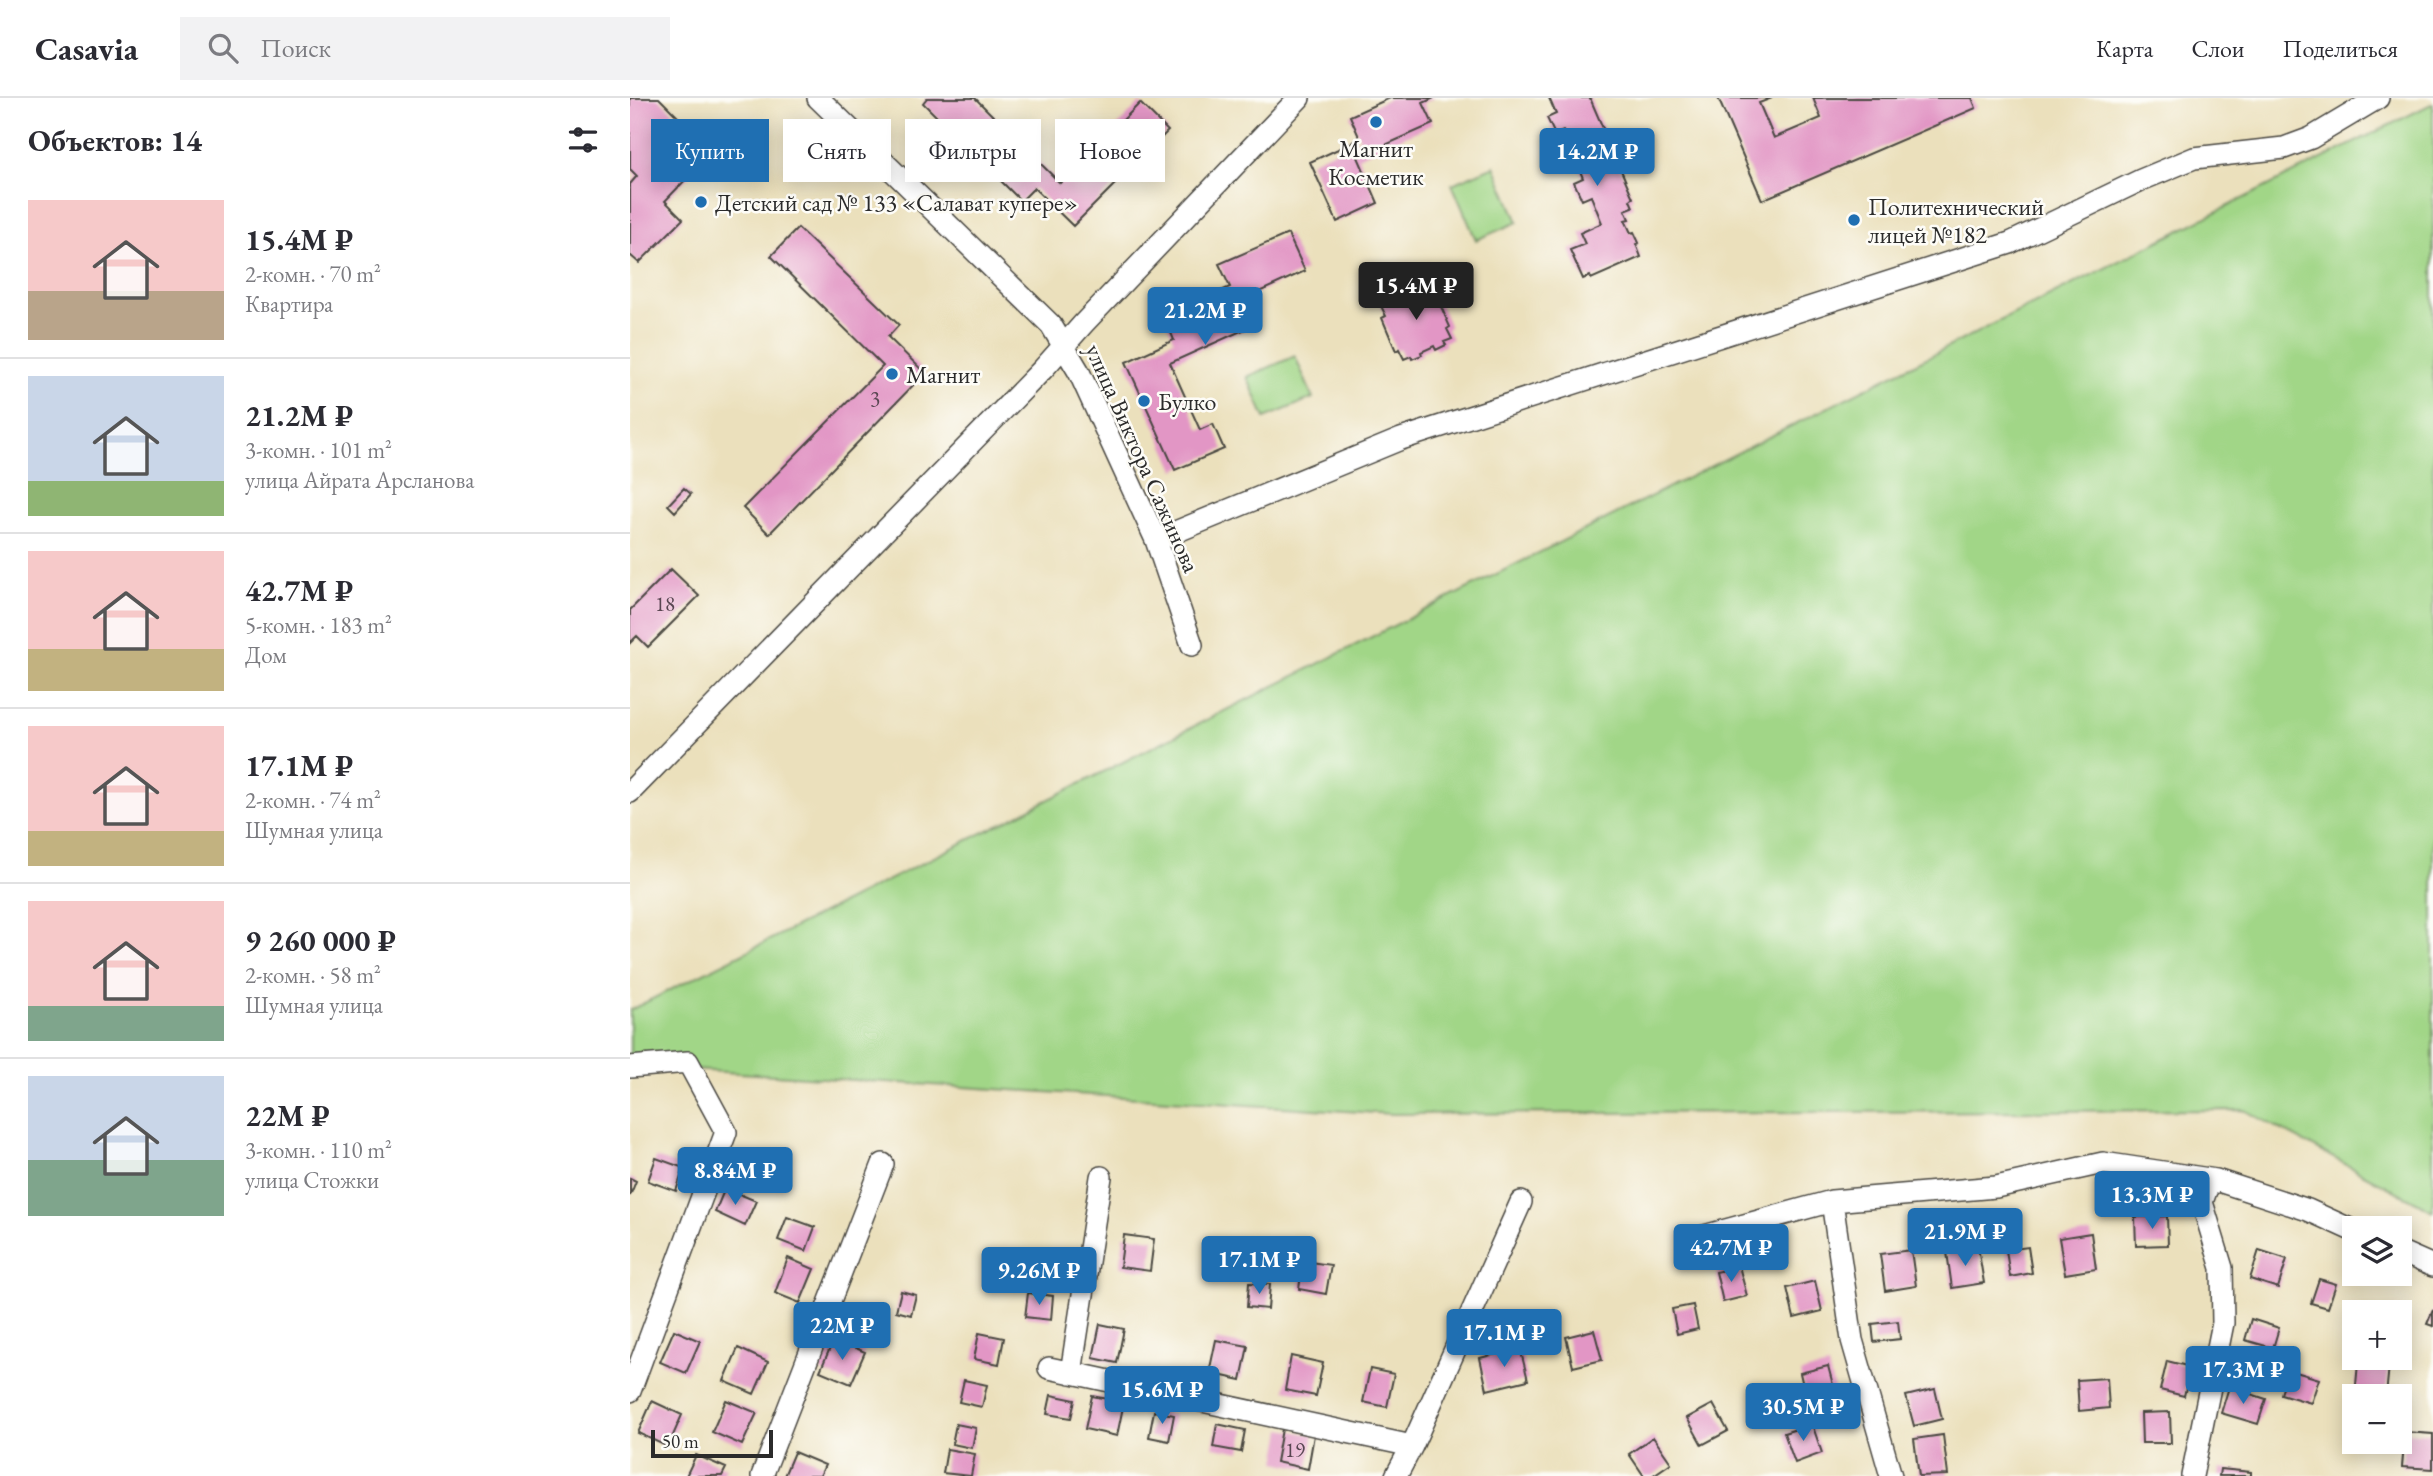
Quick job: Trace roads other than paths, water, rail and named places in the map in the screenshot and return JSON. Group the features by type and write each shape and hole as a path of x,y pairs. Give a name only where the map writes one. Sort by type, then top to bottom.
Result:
{"street":[{"name":"улица Виктора Сажинова","path":"818,98 1051,325 1079,372 1156,540 1192,645"},
{"path":"630,792 1064,345 1299,98"},
{"path":"1156,540 1401,439 2010,243 2141,180 2194,158 2284,148 2311,138 2378,98"},
{"path":"630,1067 688,1062 726,1132 630,1391"},
{"path":"1704,1236 1832,1201 1996,1186 2103,1163 2216,1180 2308,1210 2342,1226"},
{"path":"762,1476 883,1164"},
{"path":"1071,1373 1101,1177"},
{"path":"2192,1476 2223,1323 2222,1268 2202,1202 2207,1188 2216,1180"},
{"path":"1832,1201 1852,1339 1891,1476"},
{"path":"1396,1476 1412,1446 1521,1202"},
{"path":"2412,1257 2433,1266"},
{"path":"1049,1368 1412,1446"}],"place":[{"name":"Магнит Косметик","path":"1376,122"},
{"name":"Детский сад № 133 «Салават купере»","path":"701,202"},
{"name":"Политехнический лицей №182","path":"1854,220"},
{"name":"Магнит","path":"892,374"},
{"name":"Булко","path":"1144,401"}]}
